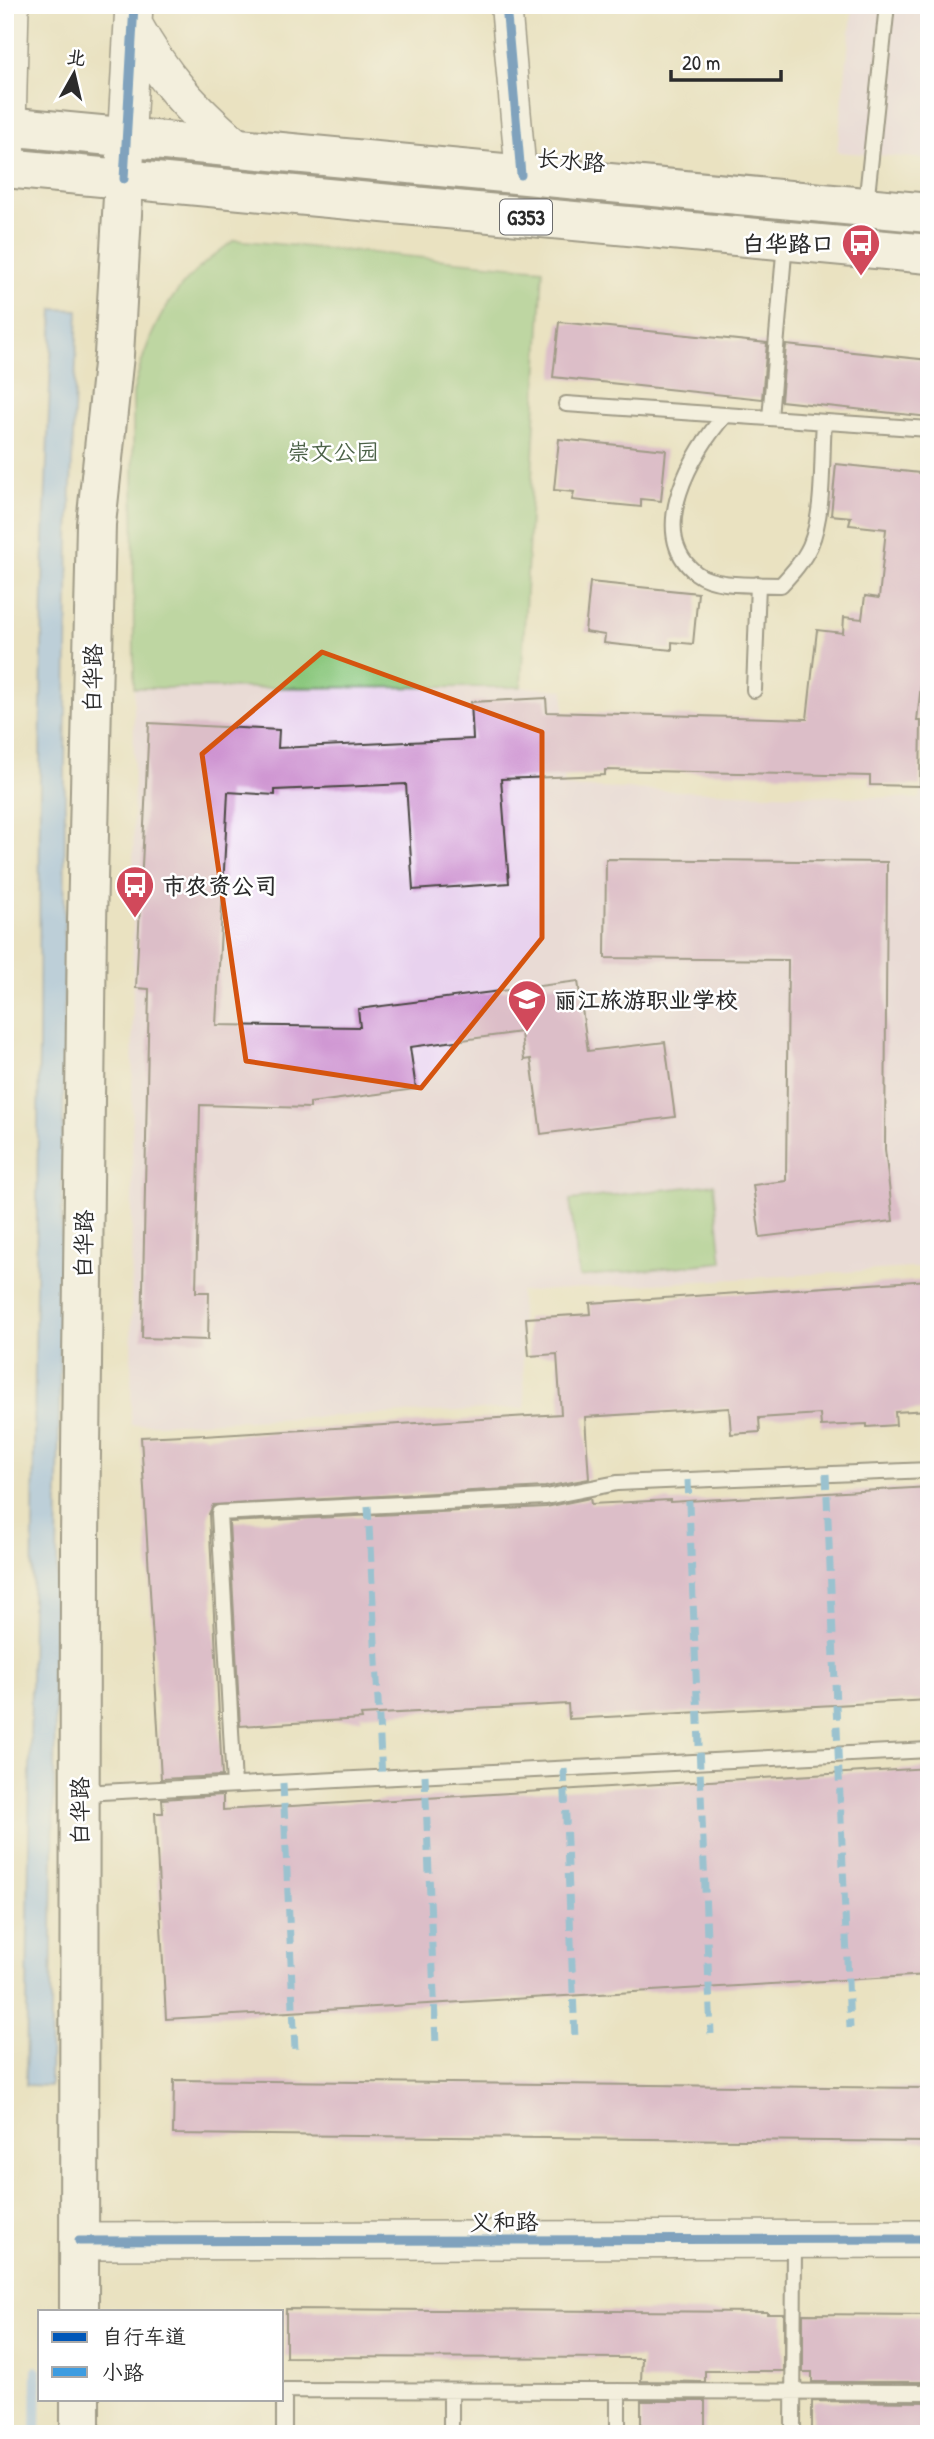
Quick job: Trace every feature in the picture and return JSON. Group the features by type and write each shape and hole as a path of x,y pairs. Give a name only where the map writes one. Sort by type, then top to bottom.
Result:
{"main road":[{"name":"长水路","path":"6,126 929,213"},
{"name":"G353","path":"6,168 929,254"},
{"path":"5,191 6,168"},
{"name":"白华路","path":"79,2310 79,1793 87,910 96,524 114,355 124,179"},
{"path":"80,2400 80,2434"}],"street":[{"path":"506,5 521,175"},
{"path":"124,179 134,15"},
{"path":"134,15 152,58 175,89 204,120 237,148"},
{"path":"6,168 8,17"},
{"name":"义和路","path":"79,2241 929,2239"}],"lane":[{"path":"866,207 887,5"},
{"path":"770,418 785,241"},
{"path":"566,404 929,429"},
{"path":"725,415 701,445 684,480 674,529 682,556 696,573 722,583 781,585 801,561 810,546 818,514 824,422"},
{"path":"754,690 758,584"},
{"path":"233,1785 219,1513 546,1497 617,1483 929,1470"},
{"path":"79,1793 929,1751"},
{"path":"793,2434 794,2239"},
{"path":"284,2434 285,2390 929,2392"},
{"path":"451,2391 451,2434"},
{"path":"618,2391 618,2434"}],"highlighted area":[{"path":"322,652 542,732 542,938 421,1088 246,1061 202,754"}],"shaded area":[{"path":"853,5 929,5 929,159 837,152"},
{"name":"丽江旅游职业学校","path":"521,687 564,690 564,787 920,799 929,738 929,1267 520,1292 525,1408 131,1425 134,688"}],"green space":[{"name":"崇文公园","path":"235,240 543,269 521,687 134,688 133,393 148,345 167,305 196,271"},
{"path":"714,1184 722,1262 579,1277 570,1200"}],"water":[{"path":"53,309 78,310 69,538 65,766 64,1047 50,2086 26,2085 40,765 44,537"}],"building":[{"path":"559,322 767,343 762,399 553,377"},
{"path":"786,345 929,360 929,417 781,401"},
{"path":"559,439 666,450 661,501 641,499 641,507 590,502 572,500 574,492 554,490"},
{"path":"836,464 929,474 929,612 917,721 921,721 920,786 870,785 870,776 605,770 605,775 501,779 509,883 413,890 406,784 275,790 275,795 228,792 216,1025 360,1027 358,1009 578,981 588,1051 665,1042 675,1117 541,1134 531,1059 524,1060 521,1032 410,1047 416,1089 310,1103 310,1108 200,1105 196,1292 209,1292 208,1340 142,1338 149,989 136,988 149,723 279,730 278,748 473,739 471,702 546,698 547,712 807,719 817,630 843,633 844,617 862,619 865,596 879,598 886,529 849,525 851,517 831,515"},
{"path":"590,582 698,593 693,644 672,642 672,650 621,645 604,643 605,635 585,632"},
{"path":"606,859 887,862 885,1149 893,1221 760,1237 753,1185 786,1181 788,960 605,958"},
{"path":"929,1280 929,1410 895,1412 896,1425 821,1426 820,1414 759,1418 760,1432 731,1434 729,1408 585,1417 589,1479 545,1487 213,1505 209,1514 222,1776 161,1779 141,1437 204,1436 561,1414 557,1354 529,1356 526,1318 591,1314 590,1303"},
{"path":"929,1487 929,1700 569,1719 568,1704 361,1715 362,1719 240,1726 229,1522 546,1507 590,1498 591,1504 670,1502"},
{"path":"929,1768 929,1975 166,2019 155,1813 163,1813 162,1799 223,1795 223,1810"},
{"path":"174,2080 929,2088 929,2142 173,2134"},
{"path":"286,2309 784,2314 784,2371 705,2371 705,2382 641,2381 642,2358 286,2357"},
{"path":"803,2314 929,2315 929,2382 812,2382 812,2372 803,2372"},
{"path":"641,2401 705,2401 705,2434 641,2434"},
{"path":"812,2401 929,2402 929,2434 812,2434"}],"waterway":[{"path":"36,2434 37,2371"}],"marked path":[{"path":"826,1474 850,2028"},
{"path":"688,1480 711,2034"},
{"path":"368,1506 382,1778"},
{"path":"564,1769 575,2039"},
{"path":"425,1775 436,2045"},
{"path":"283,1783 295,2051"}],"cycle path":[{"path":"124,179 134,5"},
{"path":"506,5 521,175"},
{"path":"79,2241 929,2239"}],"place":[{"name":"白华路口","path":"861,277"},
{"name":"市农资公司","path":"135,919"},
{"name":"丽江旅游职业学校","path":"527,1033"}]}
